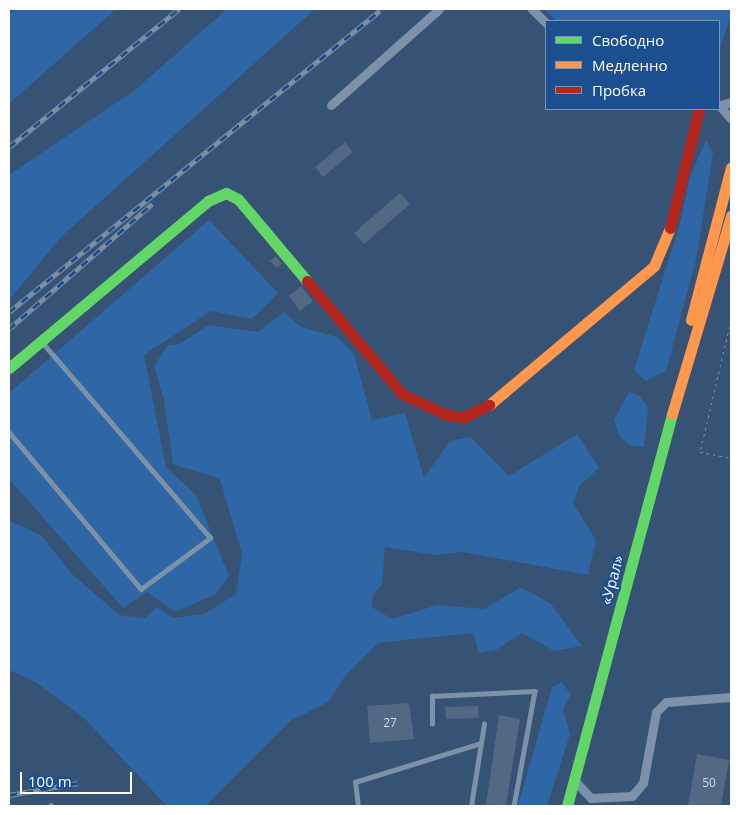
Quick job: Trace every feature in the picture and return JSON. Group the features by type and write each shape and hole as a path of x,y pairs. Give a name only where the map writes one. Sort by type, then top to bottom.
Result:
{"main road":[{"path":"9,368 208,201 226,193 238,199 402,394 447,415 464,417 482,411 654,266 666,246 699,110"},
{"name":"«Урал»","path":"686,362 685,343 731,167"},
{"name":"«Урал»","path":"567,806 686,362 696,345 731,216"}],"street":[{"path":"331,105 440,9"},
{"path":"532,9 545,22"},
{"path":"720,106 731,119"},
{"path":"574,780 591,798 632,796 643,783 656,712 666,702 731,697"}],"lane":[{"path":"9,432 141,589 210,538 41,342"},
{"path":"432,724 432,696 534,691 514,806"},
{"path":"471,806 484,724"},
{"path":"358,806 355,782 481,743"}],"path":[{"path":"731,320 700,452 731,458"}],"shaded area":[{"path":"16,9 116,9 9,104 9,14"},
{"path":"227,9 315,9 61,237 9,300 9,175 135,90"},
{"path":"544,9 731,9 731,15 720,49 720,20 555,20"},
{"path":"706,140 713,153 696,260 666,371 646,381 634,370 679,227 690,177"},
{"path":"209,220 278,293 252,319 211,311 144,355 166,467 196,495 229,576 216,594 175,612 147,592 123,608 9,479 9,393"},
{"path":"284,312 301,327 337,337 354,354 372,420 405,413 424,478 450,441 471,437 509,476 577,434 599,468 580,485 573,503 596,540 588,575 463,552 436,555 385,547 382,584 373,595 372,607 392,619 437,605 484,609 521,587 551,604 582,646 554,651 522,633 496,650 479,653 473,633 378,643 345,676 328,702 290,721 205,806 167,806 85,719 34,681 9,670 9,521 41,535 71,573 119,615 145,618 157,607 173,618 204,614 236,594 242,554 220,479 173,464 164,400 154,366 168,345 180,344 208,325 258,332"},
{"path":"629,392 640,396 648,408 644,447 629,445 619,436 614,420"},
{"path":"562,682 571,695 563,709 570,734 547,806 518,806 552,687"}],"building":[{"path":"345,142 353,152 323,177 315,167"},
{"path":"400,193 410,204 364,244 354,233"},
{"path":"276,256 282,264 277,268 270,261"},
{"path":"301,286 313,301 300,311 289,296"},
{"path":"409,703 414,739 370,743 367,706"},
{"path":"478,706 479,718 446,719 445,707"},
{"path":"499,715 520,719 506,806 486,805"},
{"path":"697,754 729,760 721,806 688,806"}],"railway":[{"path":"9,147 179,9"},
{"path":"9,312 380,10"},
{"path":"9,329 152,204"},
{"path":"9,795 78,783"}],"traffic: fast":[{"path":"9,368 208,201 226,193 238,199 307,281"},
{"path":"567,806 672,414"}],"traffic: slow":[{"path":"691,320 731,167"},
{"path":"672,414 731,216"},
{"path":"489,405 654,266 670,228"}],"traffic: jam":[{"path":"670,228 699,110"},
{"path":"307,281 402,394 447,415 464,417 489,405"}]}
